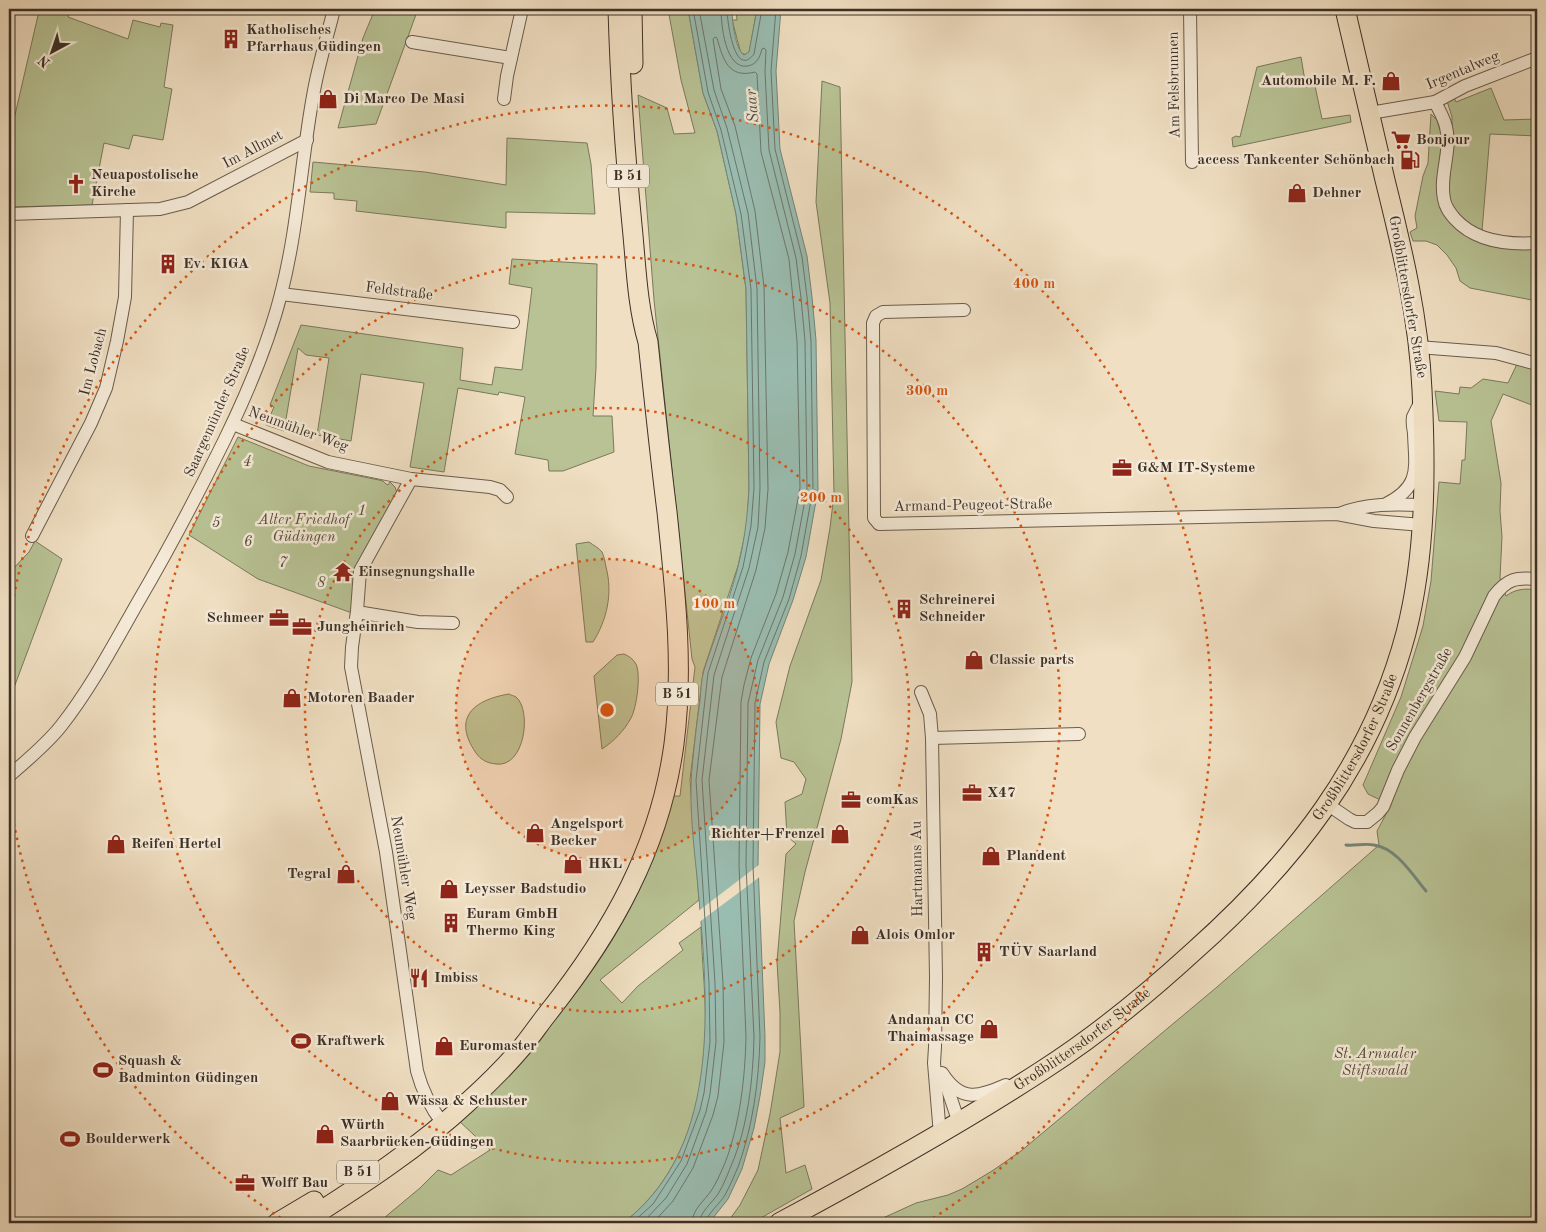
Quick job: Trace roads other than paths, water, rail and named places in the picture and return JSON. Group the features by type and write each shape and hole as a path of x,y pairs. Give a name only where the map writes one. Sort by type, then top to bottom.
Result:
{"main road":[{"name":"B 51","path":"302,1223 418,1144 464,1093 529,1029 546,1015 574,981 596,949 635,878 654,828 674,744 678,676 675,588 648,342 637,283 621,86 618,9"},
{"name":"B 51","path":"632,9 633,92 638,187 650,327 648,342"},
{"name":"Großblittersdorfer Straße","path":"779,1223 940,1135 1066,1054 1129,1007 1238,912 1291,853 1328,804 1360,749 1396,664 1413,601 1423,505 1422,398 1418,347 1396,224 1345,9"},
{"name":"B 51","path":"277,1223 440,1120"}],"street":[{"name":"Saargemünder Straße","path":"9,776 48,741 62,725 82,696 178,534 233,424 264,349 281,294 296,225 318,68 334,9"},
{"path":"504,99 522,9"},
{"name":"Am Felsbrunnen","path":"1190,9 1192,162"},
{"path":"412,42 511,58"},
{"name":"Irgentalweg","path":"1370,113 1435,102 1465,86 1537,58"},
{"path":"1435,102 1446,126 1447,148 1443,192 1445,204 1451,214 1465,228 1482,237 1511,243 1537,242"},
{"name":"Im Allmet","path":"9,214 160,209 180,205 206,194 307,140"},
{"name":"Im Lobach","path":"32,536 91,423 106,388 123,311 126,284 127,210"},
{"name":"Feldstraße","path":"281,294 513,322"},
{"name":"Armand-Peugeot-Straße","path":"964,310 883,312 876,316 873,322 874,518 879,524 1337,514 1374,521 1422,525"},
{"path":"1418,347 1496,353 1537,364"},
{"name":"Armand-Peugeot-Straße","path":"1386,504 1398,498 1412,483 1415,474 1413,418 1422,398"},
{"name":"Neumühler Weg","path":"233,424 328,462 410,479 490,487 500,490 507,496"},
{"name":"Neumühler Weg","path":"410,479 362,565 351,667 386,852 418,1071 421,1086 440,1120"},
{"name":"Armand-Peugeot-Straße","path":"1337,514 1357,508 1386,504 1423,505"},
{"name":"Sonnenbergstraße","path":"1328,804 1355,822 1367,822 1383,808 1398,770 1415,737 1465,657 1494,596 1509,581 1537,579"},
{"path":"357,612 418,622 453,623"},
{"name":"Hartmanns Au","path":"921,692 930,714 932,738 936,1047 934,1072 940,1135"},
{"path":"932,738 1078,734"},
{"name":"Hartmanns Au","path":"936,1047 942,1073 959,1123"},
{"path":"942,1073 951,1085 962,1093 972,1096 981,1095 1013,1082 1026,1081"}],"water":[{"name":"Saar","path":"688,9 732,9 736,41 744,55 749,52 757,9 781,9 776,71 780,149 807,256 812,297 816,340 818,490 806,557 793,600 769,664 760,704 758,865 765,1062 754,1128 742,1169 728,1199 709,1223 623,1223 656,1190 679,1152 694,1109 702,1064 705,1016 704,968 692,818 692,773 703,674 739,564 746,526 749,488 746,289 736,214 717,131 703,93"}],"waterway":[{"path":"1346,845 1371,844 1389,851 1403,863 1426,891"}],"place":[{"name":"Katholisches Pfarrhaus Güdingen","path":"231,39"},
{"name":"Automobile M. F.","path":"1391,81"},
{"name":"Di Marco De Masi","path":"328,99"},
{"name":"Bonjour","path":"1401,140"},
{"name":"access Tankcenter Schönbach","path":"1410,160"},
{"name":"Neuapostolische Kirche","path":"76,184"},
{"name":"Dehner","path":"1297,193"},
{"name":"Ev. KIGA","path":"168,264"},
{"name":"G&M IT-Systeme","path":"1122,468"},
{"name":"Einsegnungshalle","path":"343,572"},
{"name":"Schreinerei Schneider","path":"904,609"},
{"name":"Schmeer","path":"279,618"},
{"name":"Jungheinrich","path":"302,627"},
{"name":"Classic parts","path":"974,660"},
{"name":"Motoren Baader","path":"292,698"},
{"name":"X47","path":"972,793"},
{"name":"comKas","path":"851,800"},
{"name":"Angelsport Becker","path":"535,833"},
{"name":"Richter+Frenzel","path":"840,834"},
{"name":"Reifen Hertel","path":"116,844"},
{"name":"Plandent","path":"991,856"},
{"name":"HKL","path":"573,864"},
{"name":"Tegral","path":"346,874"},
{"name":"Leysser Badstudio","path":"449,889"},
{"name":"Euram GmbH Thermo King","path":"451,923"},
{"name":"Alois Omlor","path":"860,935"},
{"name":"TÜV Saarland","path":"984,952"},
{"name":"Imbiss","path":"419,978"},
{"name":"Andaman CC Thaimassage","path":"989,1029"},
{"name":"Kraftwerk","path":"301,1041"},
{"name":"Euromaster","path":"444,1046"},
{"name":"Squash & Badminton Güdingen","path":"103,1070"},
{"name":"Wässa & Schuster","path":"390,1101"},
{"name":"Würth Saarbrücken-Güdingen","path":"325,1134"},
{"name":"Boulderwerk","path":"70,1139"},
{"name":"Wolff Bau","path":"245,1183"}],"park label":[{"name":"4","path":"247,462"},
{"name":"1","path":"362,511"},
{"name":"5","path":"216,523"},
{"name":"Alter Friedhof Güdingen","path":"304,528"},
{"name":"6","path":"248,542"},
{"name":"7","path":"283,563"},
{"name":"8","path":"321,583"},
{"name":"St. Arnualer Stiftswald","path":"1375,1062"}]}
